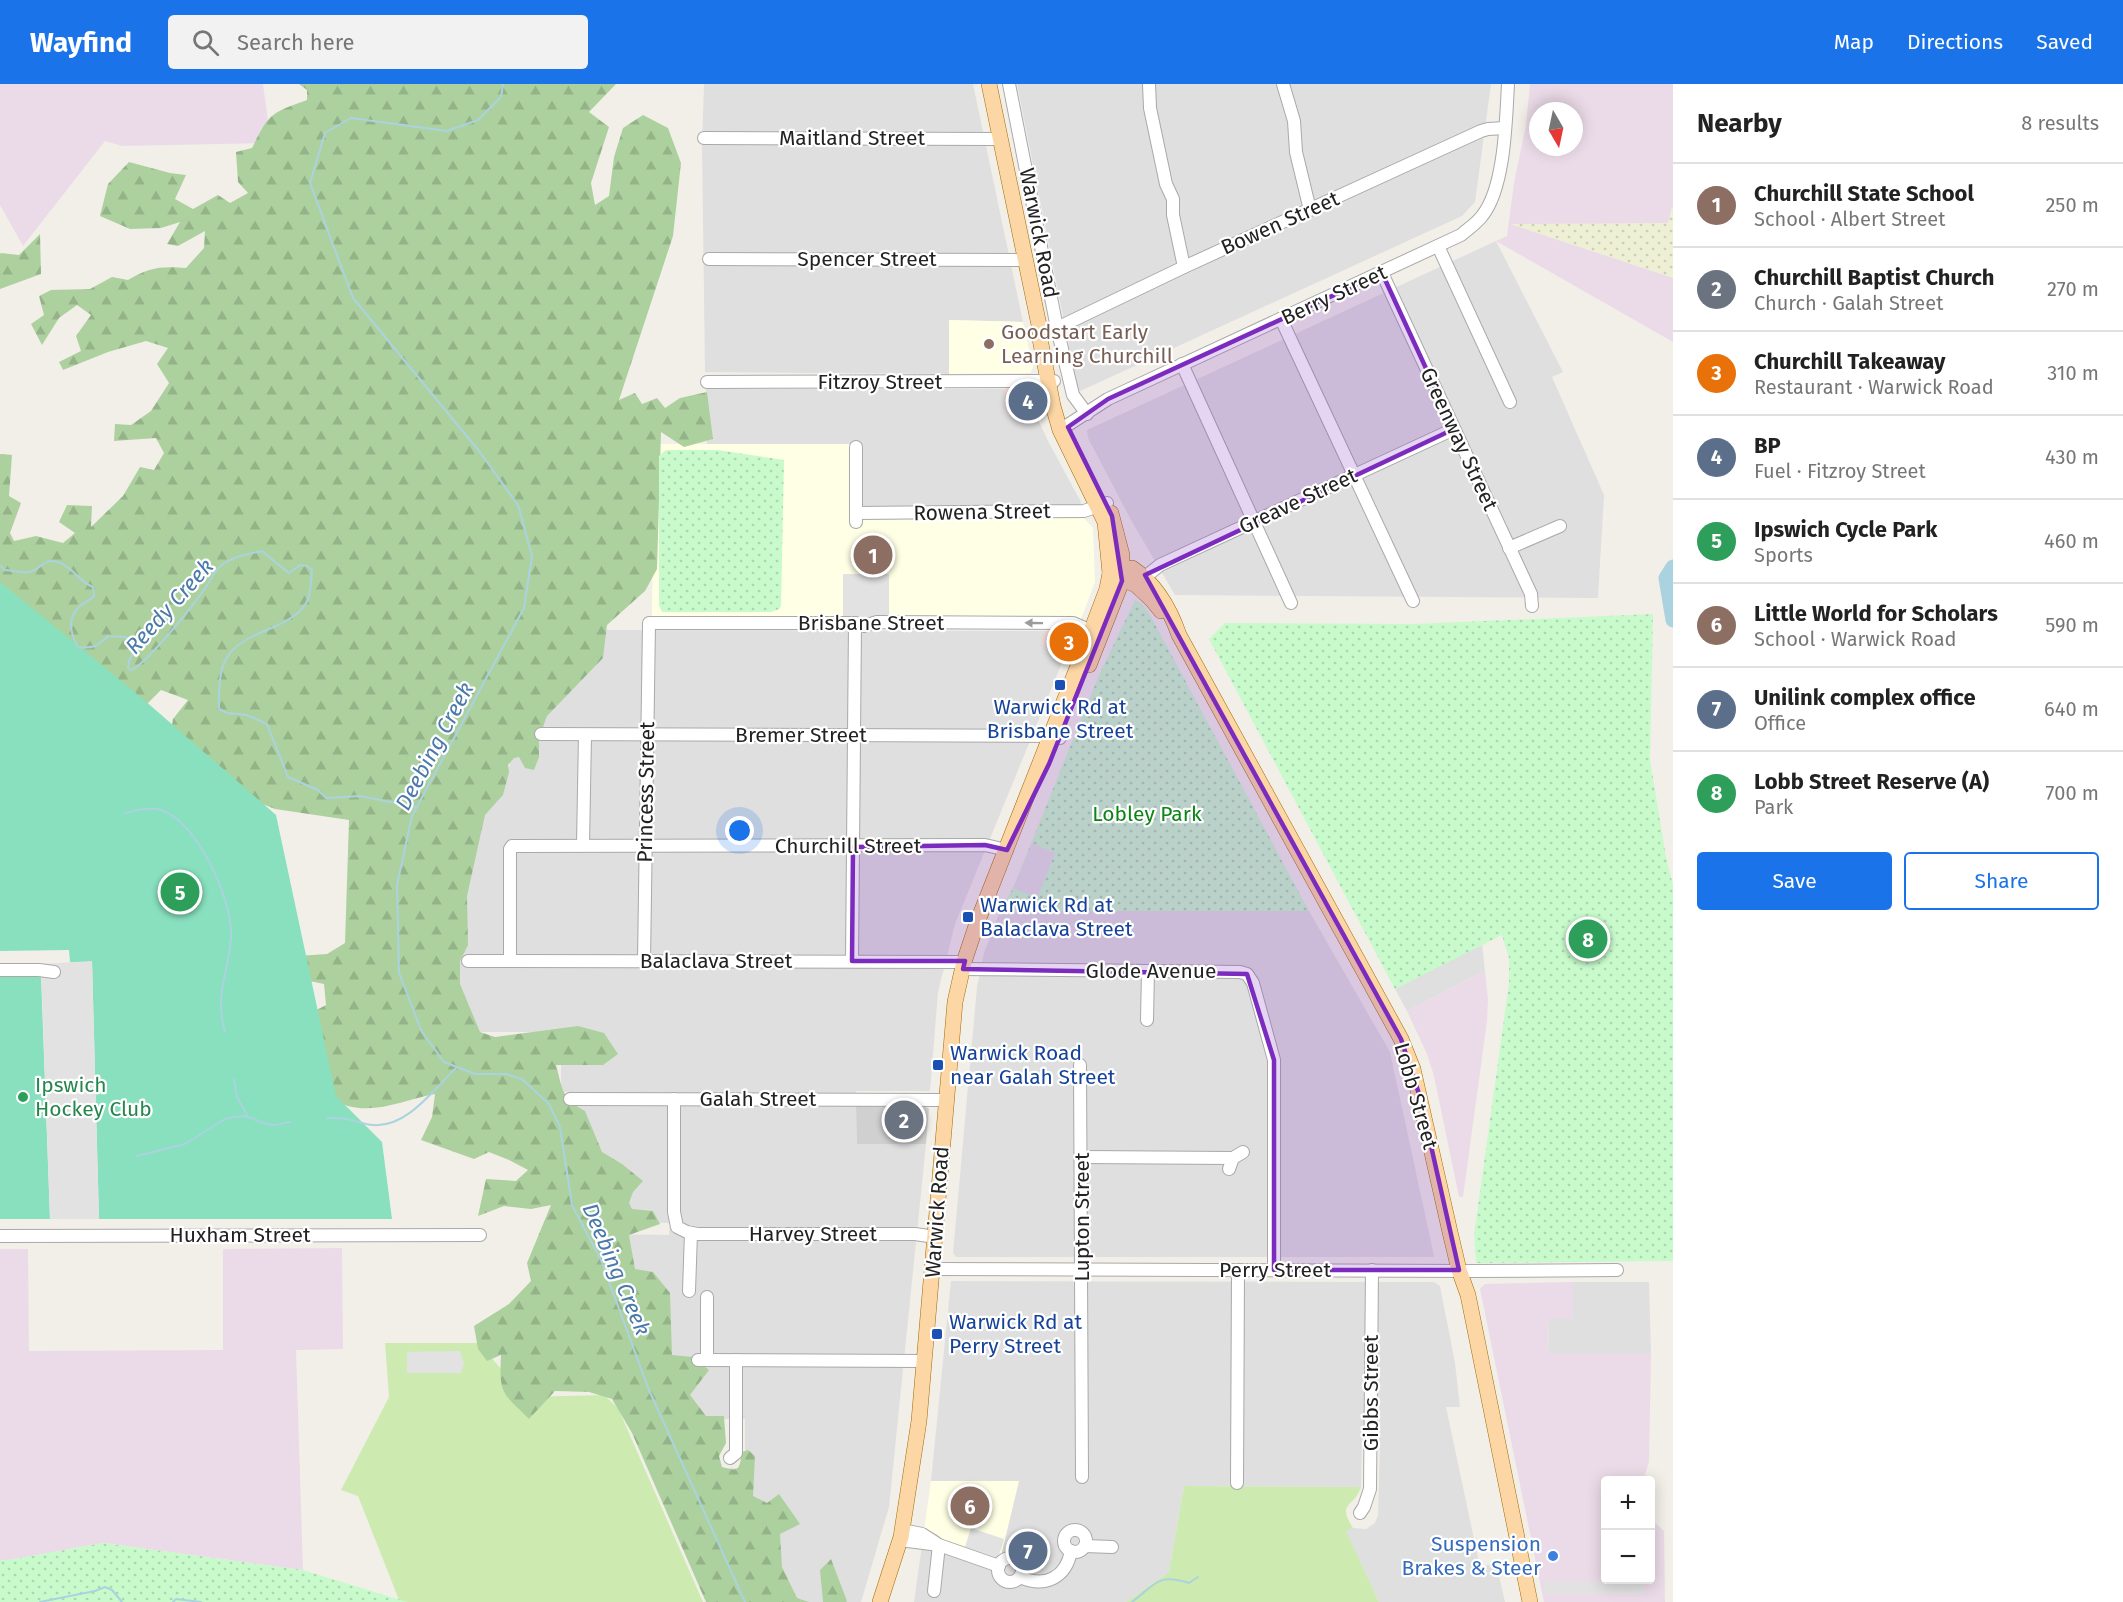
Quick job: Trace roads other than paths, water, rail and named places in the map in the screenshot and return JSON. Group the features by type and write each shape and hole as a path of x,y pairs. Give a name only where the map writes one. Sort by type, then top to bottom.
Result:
{"main road":[{"name":"Warwick Road","path":"880,1602 901,1535 919,1421 955,1002 977,922 1035,773 1055,737 1118,574 1103,505 1064,429 1051,381 988,84"},
{"path":"1118,574 1132,568 1145,577"},
{"name":"Warwick Road","path":"1055,737 1107,589 1118,574"},
{"name":"Lobb Street","path":"1118,574 1152,600 1179,635 1401,1039 1413,1070 1459,1270 1468,1295 1530,1602"},
{"name":"Lobb Street","path":"1145,577 1160,594 1179,635"}],"street":[{"name":"Warwick Road","path":"1009,84 1057,328 1073,395 1087,414"},
{"path":"1149,84 1150,108 1166,184 1173,199 1173,215 1184,267"},
{"path":"1283,84 1294,121 1296,152 1310,210"},
{"name":"Berry Street","path":"1064,429 1108,399 1461,235 1483,216 1499,176 1506,128 1508,84"},
{"name":"Bowen Street","path":"1057,328 1184,267 1482,131 1506,128"},
{"name":"Maitland Street","path":"704,138 999,138"},
{"path":"1438,246 1510,402"},
{"name":"Spencer Street","path":"709,259 1025,260"},
{"name":"Greenway Street","path":"1382,273 1531,594 1532,606"},
{"path":"1281,319 1413,601"},
{"path":"1182,364 1291,603"},
{"name":"Fitzroy Street","path":"707,382 1051,381"},
{"name":"Greave Street","path":"1145,577 1160,565 1454,429"},
{"name":"Rowena Street","path":"856,447 856,518 1084,511 1103,505"},
{"path":"1509,548 1560,526"},
{"name":"Brisbane Street","path":"650,623 855,623 864,626 877,622 1073,623 1091,631"},
{"name":"Princess Street","path":"644,961 650,623"},
{"path":"852,961 855,623"},
{"name":"Bremer Street","path":"541,734 1055,737"},
{"path":"583,845 585,735"},
{"name":"Churchill Street","path":"510,961 510,849 516,845 853,847 985,845 1006,850"},
{"name":"Balaclava Street","path":"468,962 852,961 964,966"},
{"name":"Glode Avenue","path":"964,966 1240,972 1247,974 1253,983 1274,1060 1274,1270"},
{"path":"0,970 54,972"},
{"path":"1147,1020 1148,971"},
{"name":"Lupton Street","path":"1080,1065 1082,1477"},
{"name":"Galah Street","path":"570,1099 945,1100"},
{"path":"674,1099 675,1221 677,1227 691,1233 689,1291"},
{"path":"1082,1157 1235,1159"},
{"name":"Harvey Street","path":"691,1233 915,1234 935,1237"},
{"name":"Huxham Street","path":"0,1236 480,1235"},
{"name":"Perry Street","path":"933,1269 1617,1270"},
{"path":"1237,1483 1238,1270"},
{"name":"Gibbs Street","path":"1360,1513 1370,1489 1372,1270"},
{"path":"707,1297 703,1360 924,1360"},
{"path":"730,1458 736,1453 736,1360"},
{"path":"1071,1530 1079,1530 1085,1535 1085,1546 1080,1551 1071,1551 1064,1543 1065,1535 1071,1530"},
{"path":"901,1535 939,1545 999,1566"},
{"path":"934,1591 939,1545"},
{"path":"1085,1546 1112,1548"},
{"path":"1020,1577 1038,1582 1057,1576 1067,1566 1071,1551"},
{"path":"1004,1559 1016,1560 1022,1570 1020,1577 1012,1582 1005,1581 999,1576 999,1566 1004,1559"}],"waterway":[{"name":"Deebing Creek","path":"503,84 501,97 478,120 447,131 351,118 325,133 310,183 353,298 479,451 518,505 532,556 524,608 412,816 397,885 399,973 422,1032 444,1062 475,1074 506,1074 522,1079 549,1104 560,1127 572,1205 601,1260 649,1390 745,1602"},
{"name":"Reedy Creek","path":"0,565 4,570 25,572 32,571 49,561 58,562 93,587 94,596 79,607 72,617 71,627 78,647 91,647 108,636 125,637 132,640 137,645 129,661 128,668 131,670 158,646 192,606 218,569 228,561 262,551 289,573 300,565 307,566 312,570 310,589 308,599 301,609 286,621 245,641 228,656 220,677 219,709 227,713 247,715 267,724 288,777 318,790 326,798 360,796 416,807"},
{"path":"1673,567 1666,578 1673,620"},
{"path":"125,813 156,809 175,817 188,830 211,864 226,904 230,922 230,950 221,1006 225,1032"},
{"path":"327,1118 346,1119 373,1125 397,1120 419,1106 456,1068"},
{"path":"234,1079 237,1097 247,1115"},
{"path":"137,1156 185,1144 225,1119 246,1116 266,1124 290,1122"},
{"path":"1132,1602 1152,1585 1163,1580 1189,1583 1198,1577"},
{"path":"40,1602 105,1587 112,1590 122,1602"},
{"path":"173,1602 176,1599 201,1602"}],"place":[{"name":"Goodstart Early Learning Churchill","path":"989,344"},
{"name":"BP","path":"1028,401"},
{"name":"Churchill State School","path":"873,555"},
{"name":"Churchill Takeaway","path":"1069,642"},
{"name":"Warwick Rd at Brisbane Street","path":"1060,685"},
{"name":"Ipswich Cycle Park","path":"180,892"},
{"name":"Warwick Rd at Balaclava Street","path":"968,917"},
{"name":"Lobb Street Reserve (A)","path":"1588,939"},
{"name":"Warwick Road near Galah Street","path":"938,1065"},
{"name":"Ipswich Hockey Club","path":"23,1097"},
{"name":"Churchill Baptist Church","path":"904,1120"},
{"name":"Warwick Rd at Perry Street","path":"937,1334"},
{"name":"Little World for Scholars","path":"970,1506"},
{"name":"Unilink complex office","path":"1028,1551"},
{"name":"Suspension Brakes & Steer","path":"1553,1556"}],"park label":[{"name":"Lobley Park","path":"1147,814"}]}
